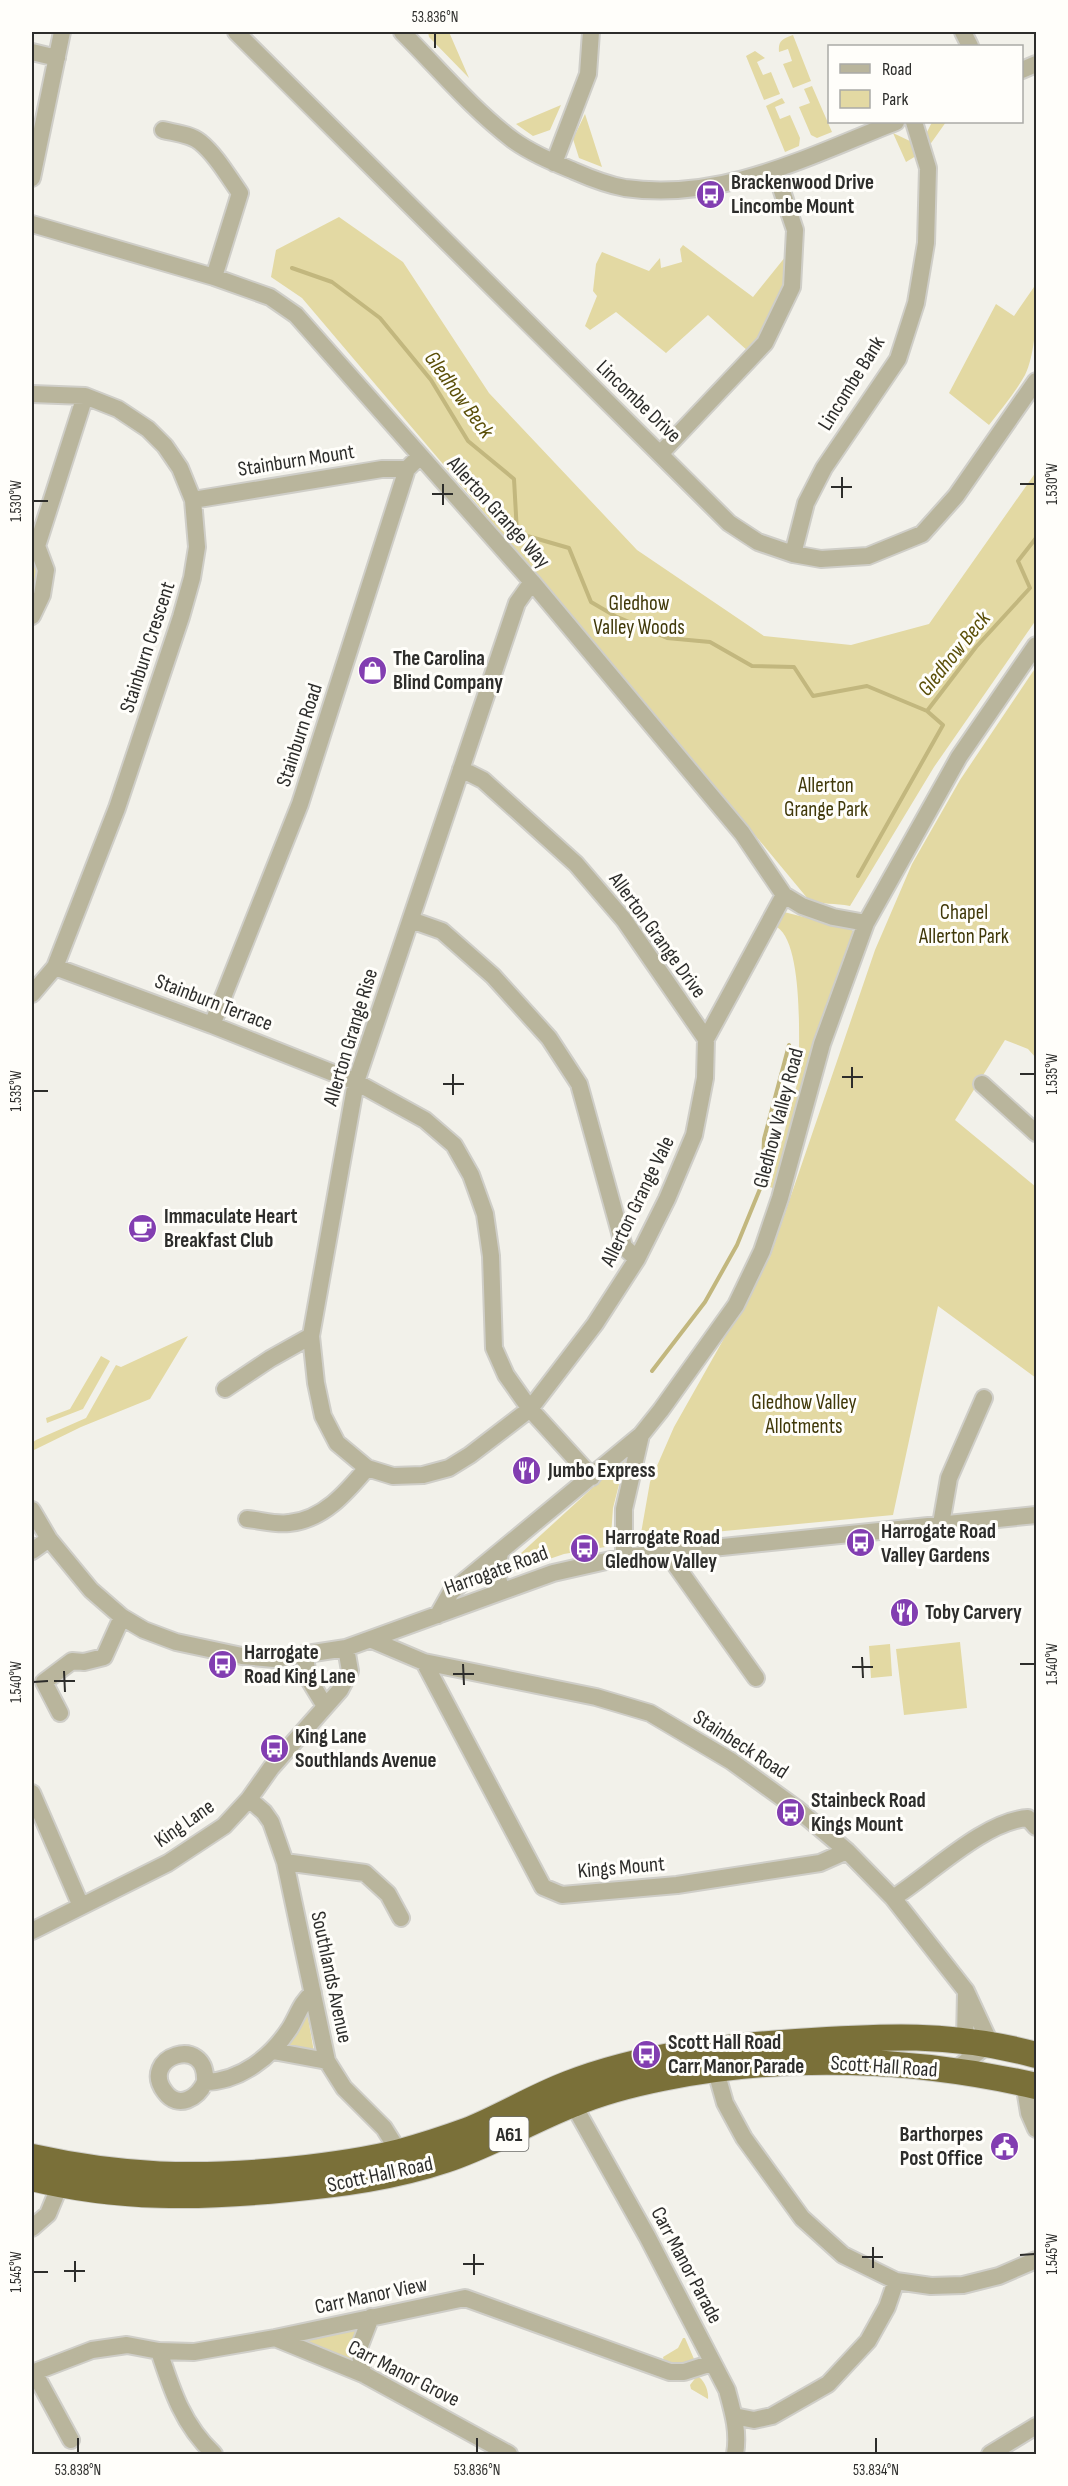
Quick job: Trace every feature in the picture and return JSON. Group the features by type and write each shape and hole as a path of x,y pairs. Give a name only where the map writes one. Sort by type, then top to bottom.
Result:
{"highway":[{"name":"Scott Hall Road","path":"32,2157 122,2173 179,2176 242,2174 316,2167 399,2152 468,2130 567,2084 607,2071 657,2059 749,2045 914,2036 973,2057 1033,2070"},
{"name":"Scott Hall Road","path":"32,2178 116,2194 191,2196 295,2189 393,2176 480,2147 573,2104 661,2078 716,2068 836,2061 973,2057"}],"street":[{"path":"32,178 62,32"},
{"name":"Lincombe Drive","path":"236,32 729,523 758,542 793,554 821,559 868,556 922,534 956,496 1036,381"},
{"path":"404,32 492,122 513,140 554,163 624,188 658,190 710,188 736,183 893,123"},
{"path":"554,163 588,75 591,32"},
{"path":"32,52 57,58"},
{"name":"Lincombe Bank","path":"793,554 806,503 824,468 898,359 916,303 926,243 928,168 914,123"},
{"path":"163,130 188,136 200,142 240,193 214,277"},
{"path":"661,453 765,343 792,287 795,230 775,170"},
{"name":"Allerton Grange Way","path":"32,224 214,277 270,297 296,315 413,463 532,582 742,833 784,895 802,906 833,917 866,923"},
{"name":"Stainburn Crescent","path":"32,394 85,396 118,409 148,429 180,468 193,500 197,547 189,588 117,808 55,967 32,994"},
{"path":"32,616 42,595 46,570 34,547 85,396"},
{"name":"Stainburn Mount","path":"193,500 413,463"},
{"name":"Stainburn Road","path":"212,1024 300,804 413,463"},
{"name":"Allerton Grange Rise","path":"530,1409 470,1455 449,1468 423,1475 393,1476 367,1468 337,1443 323,1416 311,1336 356,1082 518,603 532,582"},
{"name":"Gledhow Valley Road","path":"438,1615 451,1592 640,1435 661,1410 736,1305 762,1251 780,1198 822,1044 866,923 959,757 1036,645"},
{"name":"Allerton Grange Drive","path":"461,769 483,780 576,864 624,920 705,1039"},
{"name":"Allerton Grange Vale","path":"530,1409 595,1324 637,1259 667,1199 694,1135 705,1078 705,1039 784,895"},
{"path":"411,920 442,931 493,976 549,1038 579,1084 624,1247 637,1259"},
{"name":"Stainburn Terrace","path":"55,967 212,1024 356,1082 424,1120 454,1145 471,1175 485,1214 490,1256 494,1348 506,1375 530,1409 592,1477"},
{"path":"982,1084 1036,1133"},
{"path":"225,1389 270,1359 311,1336"},
{"path":"941,1524 949,1478 984,1398"},
{"path":"624,1557 624,1509 640,1435"},
{"path":"247,1519 288,1524 310,1518 323,1512 347,1492 367,1468"},
{"name":"Harrogate Road","path":"32,1509 50,1539 91,1590 122,1617 144,1630 176,1642 274,1659 346,1648 553,1573 624,1557 1036,1515"},
{"path":"32,1551 50,1539"},
{"path":"667,1552 756,1678"},
{"path":"500,1553 496,1572 502,1591"},
{"path":"60,1713 44,1682 72,1661 84,1662 104,1657 122,1617"},
{"name":"Stainbeck Road","path":"372,1640 424,1662 596,1697 650,1713 732,1761 796,1808 847,1851 893,1898 966,1991 973,2057"},
{"name":"King Lane","path":"32,1931 168,1863 224,1826 340,1689 350,1671 346,1648"},
{"path":"305,1656 308,1678 325,1706"},
{"name":"Kings Mount","path":"424,1662 543,1887 562,1895 676,1885 820,1863 847,1851"},
{"path":"32,1794 81,1906"},
{"name":"Southlands Avenue","path":"249,1798 271,1822 285,1862 327,2061 344,2088 384,2128 399,2152"},
{"path":"893,1898 918,1882 947,1856 1013,1819 1028,1818 1036,1827"},
{"path":"285,1862 365,1874 388,1894 401,1918"},
{"path":"966,1991 973,2057"},
{"path":"206,2082 229,2080 273,2051 291,2026 304,2000 313,1992"},
{"path":"273,2051 327,2061"},
{"path":"716,2068 725,2103 744,2138 802,2218 843,2256 896,2281 931,2286 963,2285 999,2277 1036,2260"},
{"path":"1033,2070 1029,2113 1036,2129"},
{"name":"Carr Manor Parade","path":"573,2104 647,2236 726,2390 738,2440 735,2454"},
{"path":"32,2228 48,2214 60,2184"},
{"path":"734,2416 754,2420 772,2416 828,2384 868,2341 888,2307 896,2281"},
{"name":"Carr Manor View","path":"33,2373 92,2350 127,2345 159,2351 194,2352 275,2338 465,2298 670,2372 684,2372 712,2363"},
{"path":"363,2374 359,2348 371,2317"},
{"name":"Carr Manor Grove","path":"275,2338 363,2374 509,2454"},
{"path":"159,2351 174,2399 201,2441 214,2454"},
{"path":"33,2373 71,2440"},
{"path":"990,2454 1036,2426"}],"green space":[{"path":"428,32 449,32 469,78 429,37"},
{"path":"793,35 811,81 793,88 783,64 792,61 788,49 779,52 779,45"},
{"path":"755,51 765,58 757,62 763,75 771,72 780,94 764,100 746,56"},
{"path":"812,86 832,132 817,138 811,135 799,107 810,103 804,89"},
{"path":"782,98 785,103 775,107 780,119 790,115 800,138 799,146 785,152 766,106"},
{"path":"561,105 550,130 533,136 516,124"},
{"path":"585,114 602,167 579,158 573,139"},
{"path":"932,123 945,123 929,146 927,132"},
{"path":"893,133 912,142 916,156 906,162"},
{"name":"Gledhow Valley Woods","path":"339,217 403,262 489,393 637,550 764,636 851,645 929,624 1036,472 1036,620 934,767 850,906 808,899 628,682 302,298 271,277 276,250"},
{"path":"683,245 753,297 786,256 783,283 776,307 749,352 708,315 666,353 616,312 590,330 585,326 597,296 593,291 596,264 602,252 649,271 660,258 661,268 682,262 680,249"},
{"path":"1036,287 1036,320 1029,366 1017,388 989,425 949,393 996,304 1014,316"},
{"path":"32,561 38,567 39,581 32,603"},
{"name":"Gledhow Valley Allotments","path":"1036,667 1036,1058 1028,1049 1005,1040 955,1120 1036,1187 1036,1378 938,1306 893,1515 640,1539 650,1482 674,1427 770,1257 875,950 912,864 960,780"},
{"path":"784,912 851,929 854,932 775,1189 770,1187 803,1061 799,1060 799,1010 795,969 785,936 777,927"},
{"path":"188,1336 150,1399 81,1427 32,1451 32,1443 36,1440 86,1418 116,1365 121,1367"},
{"path":"101,1356 110,1361 83,1409 47,1423 46,1418 70,1409"},
{"path":"624,1459 613,1508 611,1536 605,1547 564,1554 511,1572 508,1565"},
{"path":"960,1642 967,1708 904,1715 896,1649"},
{"path":"890,1644 892,1676 871,1678 869,1646"},
{"path":"307,2012 314,2052 286,2047"},
{"path":"355,2326 357,2330 353,2360 347,2361 300,2343 300,2337"},
{"path":"683,2338 694,2359 686,2365 665,2365 663,2357 678,2348"},
{"path":"697,2376 706,2386 708,2399 691,2389 690,2385"}],"waterway":[{"name":"Gledhow Beck","path":"292,268 332,282 380,318 431,380 468,441 514,479 517,533 569,548 591,602 615,616 667,638 710,642 752,666 794,667 813,696 867,686 927,711 976,647 1030,588 1018,561 1036,538"},
{"path":"858,876 943,725 927,711"},
{"path":"652,1371 705,1302 737,1245 762,1184 764,1139 789,1045"}],"place":[{"name":"Brackenwood Drive Lincombe Mount","path":"710,194"},
{"name":"The Carolina Blind Company","path":"372,670"},
{"name":"Immaculate Heart Breakfast Club","path":"143,1228"},
{"name":"Jumbo Express","path":"527,1470"},
{"name":"Harrogate Road Valley Gardens","path":"860,1543"},
{"name":"Harrogate Road Gledhow Valley","path":"584,1549"},
{"name":"Toby Carvery","path":"904,1612"},
{"name":"Harrogate Road King Lane","path":"223,1664"},
{"name":"King Lane Southlands Avenue","path":"274,1748"},
{"name":"Stainbeck Road Kings Mount","path":"790,1812"},
{"name":"Scott Hall Road Carr Manor Parade","path":"647,2054"},
{"name":"Barthorpes Post Office","path":"1004,2146"}],"park label":[{"name":"Allerton Grange Park","path":"826,797"},
{"name":"Chapel Allerton Park","path":"964,924"}]}
